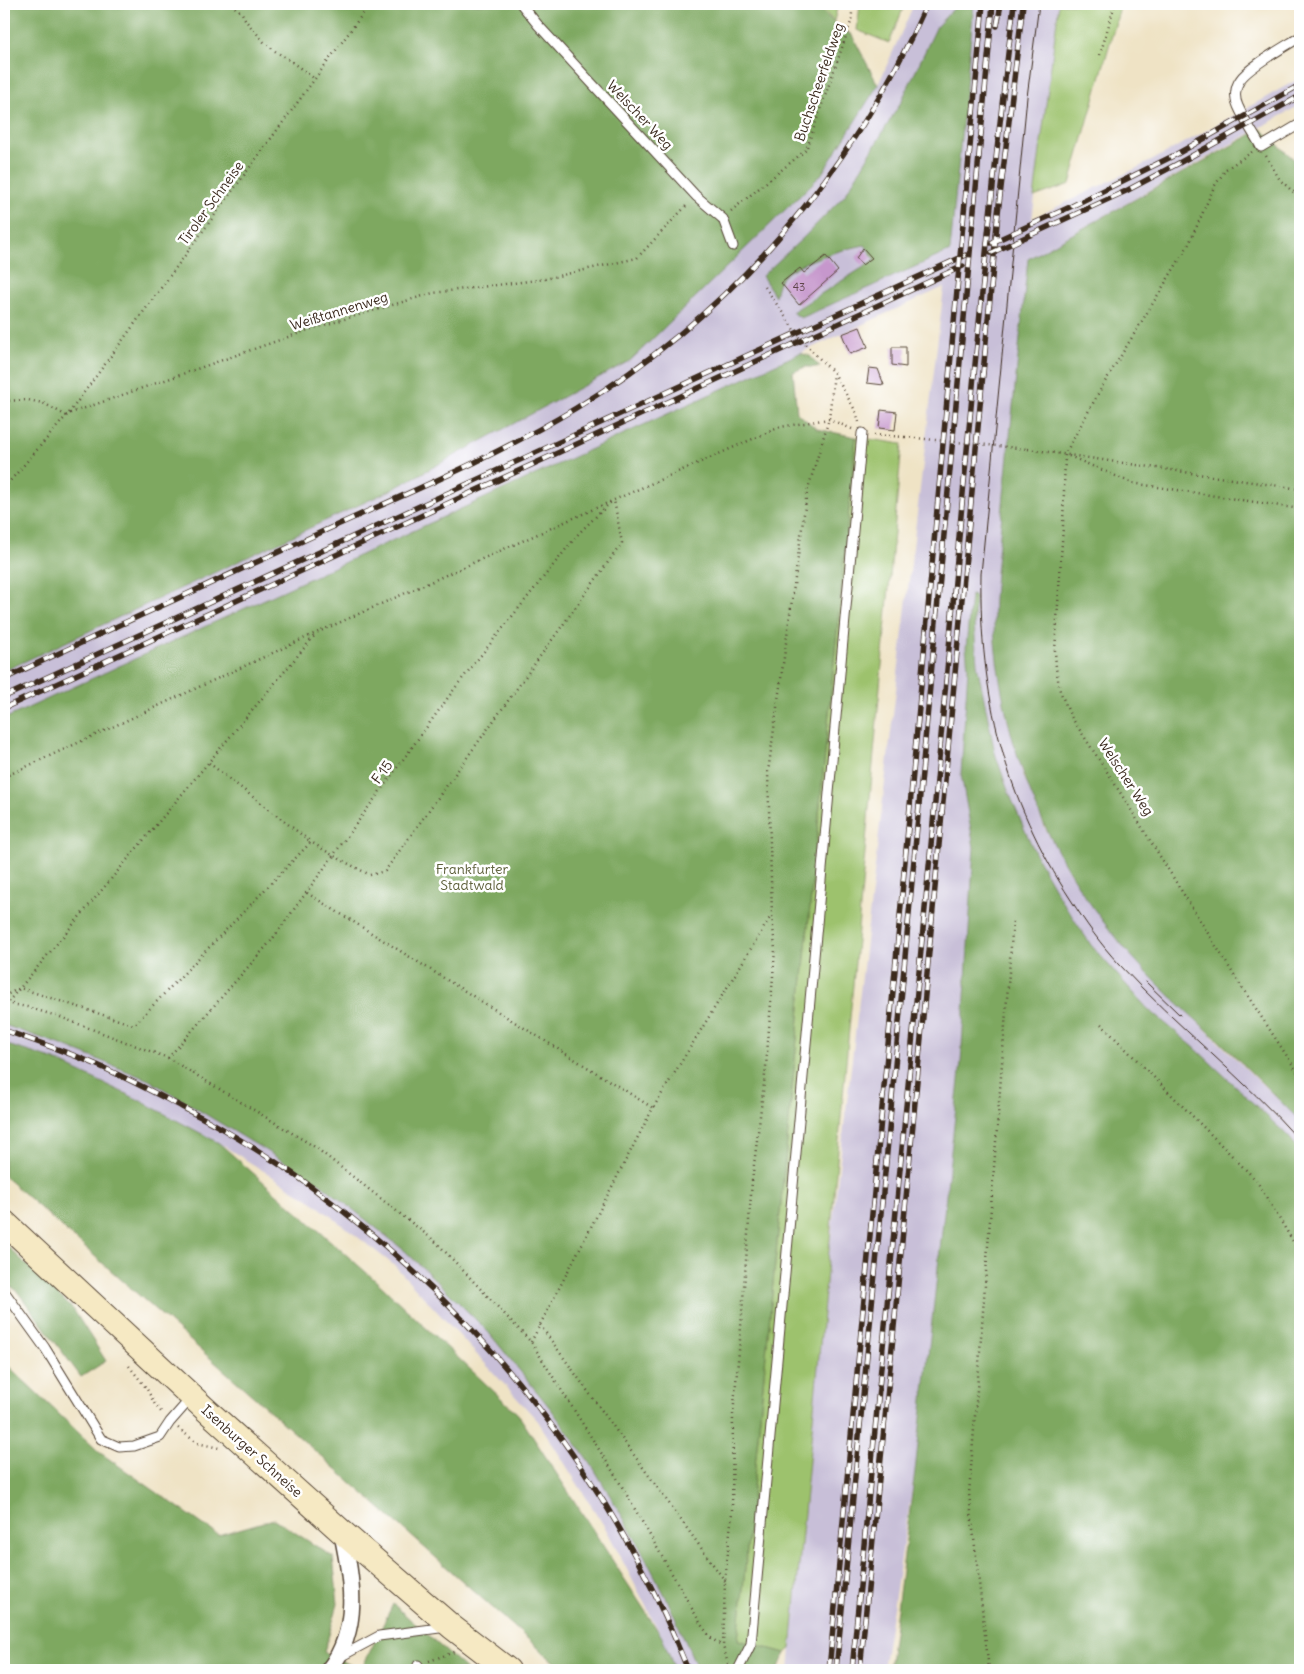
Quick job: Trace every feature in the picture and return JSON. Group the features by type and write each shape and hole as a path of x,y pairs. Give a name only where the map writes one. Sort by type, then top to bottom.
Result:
{"main road":[{"name":"Isenburger Schneise","path":"4,1222 192,1397 342,1532 452,1627 508,1670"}],"street":[{"path":"334,1664 348,1636 351,1612 350,1572 342,1532"}],"lane":[{"name":"Welscher Weg","path":"521,4 538,25 696,196 723,219 733,246"},
{"path":"1300,36 1246,72 1239,81 1235,97 1237,105 1261,147 1300,124"},
{"path":"738,1670 751,1644 862,434"},
{"path":"4,1291 45,1348 101,1439 119,1447 134,1446 160,1437 170,1422 192,1397"},
{"path":"334,1664 378,1636 452,1627"}],"path":[{"path":"231,4 242,13 246,21 275,52 315,79"},
{"name":"Tiroler Schneise","path":"68,415 370,4"},
{"name":"Buchscheerfeldweg","path":"723,219 806,150 851,22 853,4"},
{"path":"1100,55 1115,4"},
{"path":"1065,454 1103,385 1189,244 1214,187 1226,168 1261,147"},
{"path":"1273,170 1285,186 1300,198"},
{"name":"Weißtannenweg","path":"4,488 68,415 311,329 433,293 545,279 637,258 696,196"},
{"path":"765,287 801,340 834,374 856,412 862,434"},
{"path":"730,1670 726,1662 723,1646 725,1581 732,1512 733,1415 752,1180 766,1067 775,950 772,915 768,772 807,492 829,420 834,374"},
{"path":"4,401 28,400 43,403 68,415"},
{"path":"4,778 316,633 780,427 829,420 862,434 1028,449 1300,489"},
{"path":"1065,454 1132,483 1300,509"},
{"name":"Welscher Weg","path":"1065,454 1063,527 1055,650 1060,691 1070,715 1300,1076"},
{"path":"209,763 311,842 370,875 385,871 622,543 614,500"},
{"name":"F 15","path":"168,1058 271,941 458,684 579,533 614,500"},
{"path":"6,1002 20,988 316,633"},
{"path":"4,996 20,988 134,1025 311,842"},
{"path":"307,892 654,1108"},
{"path":"531,1342 654,1108 772,915"},
{"path":"989,1670 969,1494 1013,920"},
{"path":"6,1002 60,1017 168,1058 315,1147 436,1242 531,1342 617,1478 702,1626 712,1639 723,1646"},
{"path":"1101,1024 1256,1180 1300,1253"},
{"path":"540,1325 725,1581"},
{"path":"418,1667 461,1649"}],"shaded area":[{"path":"914,4 1059,4 1047,112 1032,219 1151,161 1300,78 1300,105 1028,259 994,616 997,662 1007,719 1023,775 1044,826 1069,872 1128,952 1300,1121 1300,1151 1289,1137 1195,1048 1147,1008 1091,945 1060,898 1038,859 1023,826 995,753 977,664 974,622 975,596 966,648 968,668 961,774 974,847 961,1063 915,1471 883,1670 789,1670 828,1261 944,287 4,719 4,671 391,490 631,360 878,85"},
{"path":"4,1025 59,1044 149,1080 321,1184 405,1251 489,1333 551,1409 593,1467 631,1531 666,1597 698,1670 675,1670 662,1637 606,1529 538,1421 395,1266 310,1200 219,1143 137,1099 52,1059 4,1044"}],"green space":[{"path":"4,4 814,4 838,26 852,35 878,85 821,175 631,360 391,490 4,671"},
{"path":"816,4 838,4 834,21"},
{"path":"860,4 905,4 889,43 857,30"},
{"path":"958,4 974,4 950,251 801,318 792,312 875,260 865,245 823,256 791,270 780,279 775,296 762,276 845,195 901,102 937,26"},
{"path":"1059,4 1121,4 1070,184 1034,197"},
{"path":"1261,129 1300,165 1300,1121 1149,975 1104,923 1082,892 1046,828 1031,794 1019,759 1001,686 994,627 996,573 1028,259"},
{"name":"Frankfurter Stadtwald","path":"800,353 810,356 820,367 805,367 793,372 797,413 817,429 856,437 738,1640 785,1653 778,1670 698,1670 666,1597 631,1531 593,1467 551,1409 489,1333 405,1251 321,1184 149,1080 59,1044 4,1025 4,719"},
{"path":"856,437 902,444 791,1649 785,1653 738,1640"},
{"path":"971,595 975,596 974,622 977,664 995,753 1023,826 1038,859 1060,898 1091,945 1147,1008 1195,1048 1289,1137 1300,1151 1300,1670 889,1670 915,1471 961,1063 974,847 961,774 968,668 966,648"},
{"path":"4,1044 52,1059 137,1099 219,1143 375,1280 518,1414 662,1637 675,1670 563,1670 4,1176"},
{"path":"4,1243 73,1309 106,1361 81,1377 17,1291 4,1281"},
{"path":"4,1362 99,1452 218,1535 274,1519 333,1557 338,1604 324,1652 361,1670 4,1670"},
{"path":"393,1604 467,1670 361,1670"}],"building":[{"path":"863,248 872,258 862,265 856,258"},
{"path":"826,256 838,271 799,305 781,283 800,268 804,273"},
{"path":"860,327 868,347 850,354 842,334"},
{"path":"892,347 906,347 906,367 892,365"},
{"path":"869,368 878,369 884,385 867,383"},
{"path":"881,410 897,412 895,430 879,428"}],"tram line":[{"path":"1039,4 1027,97 981,574 985,661 991,703 1013,784 1029,823 1048,862 1076,908 1112,957 1163,1009 1256,1095 1300,1141"},
{"path":"1146,982 1180,1015"}],"railway":[{"path":"4,679 484,458 576,408 633,370 687,328 737,282 783,233 825,180 863,124 897,66 927,4"},
{"path":"829,1670 983,4"},
{"path":"836,1670 887,1152 993,4"},
{"path":"997,26 1001,4"},
{"path":"852,1670 987,240 1014,4"},
{"path":"860,1670 894,1327 998,213 1023,4"},
{"path":"991,243 1070,207 1175,155 1300,85"},
{"path":"991,253 1126,191 1300,96"},
{"path":"4,697 966,255"},
{"path":"4,708 963,266"},
{"path":"4,1030 106,1069 223,1129 274,1161 318,1192 378,1240 434,1291 487,1346 536,1405 581,1467 622,1532 657,1600 688,1670"}]}
